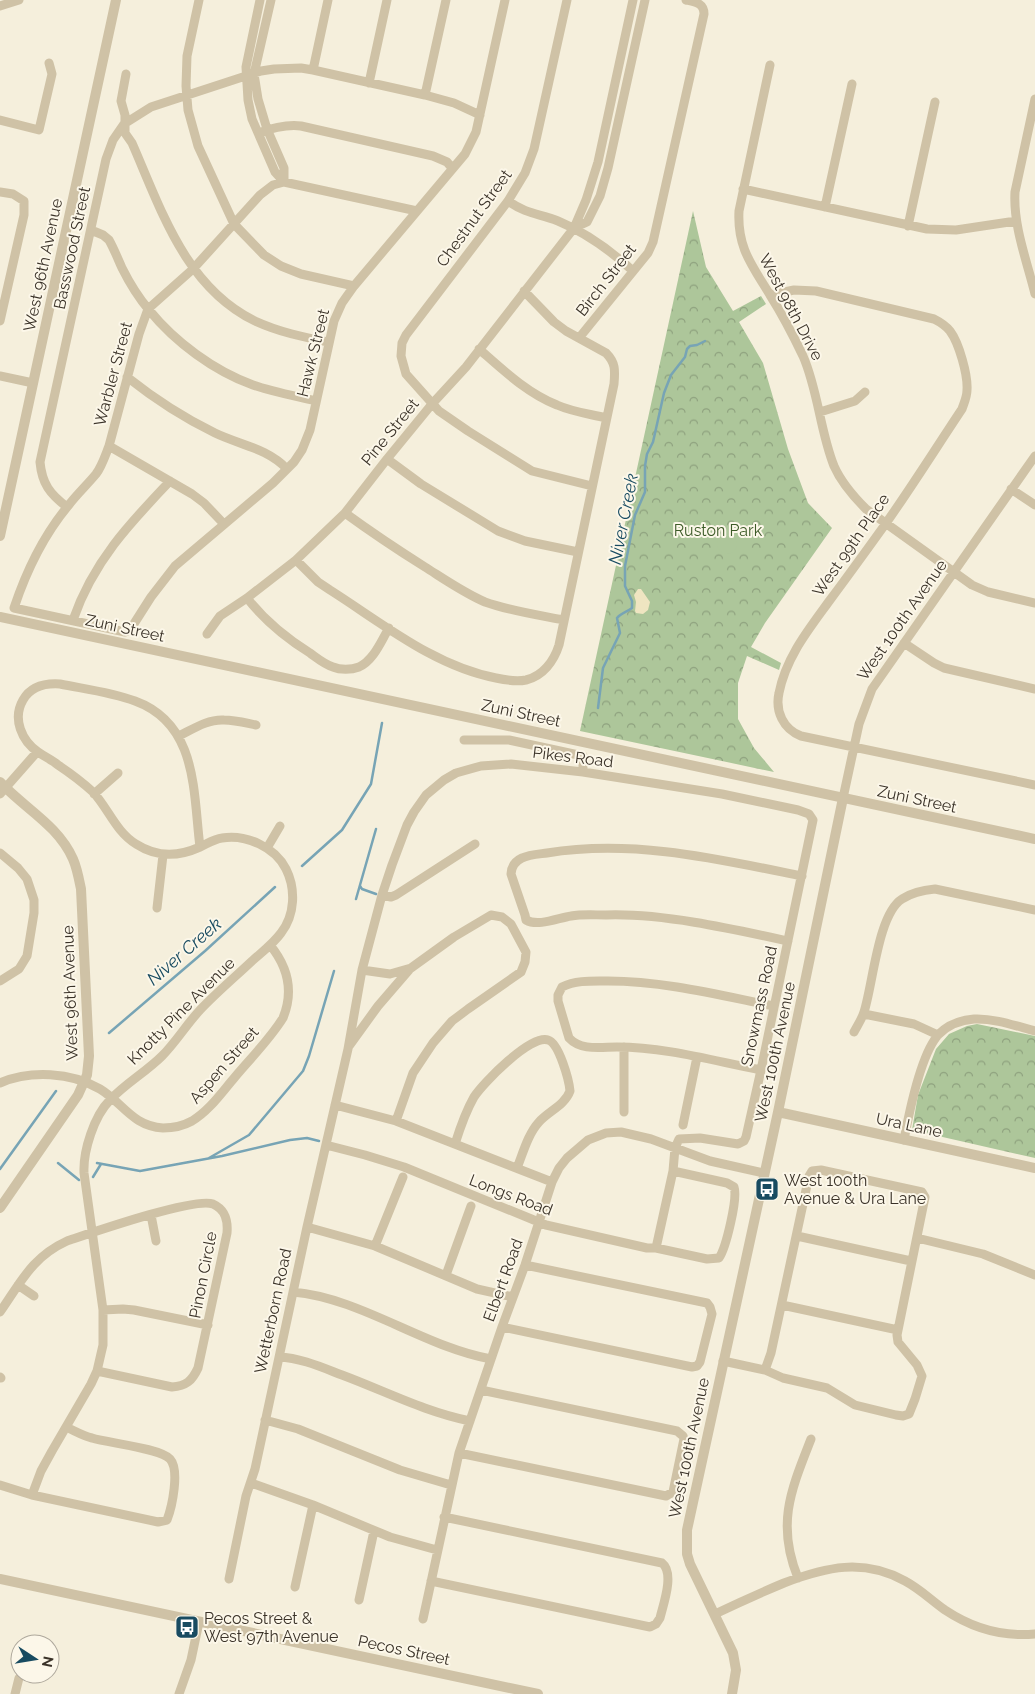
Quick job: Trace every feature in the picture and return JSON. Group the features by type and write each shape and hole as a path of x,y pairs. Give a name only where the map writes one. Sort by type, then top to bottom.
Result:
{"street":[{"path":"0,6 19,0"},
{"name":"West 96th Avenue","path":"0,536 116,0"},
{"path":"199,0 187,56 187,95 190,117 198,146 234,224 264,256 281,266 301,274 354,286"},
{"path":"260,0 246,66 267,130 284,168 284,182"},
{"path":"271,0 250,75 248,100 252,119 275,172 284,182 416,211"},
{"path":"313,70 328,0"},
{"path":"369,84 387,0"},
{"path":"424,95 446,0"},
{"name":"Hawk Street","path":"73,620 125,632 130,630 151,596 175,566 287,469 302,450 316,401 328,342 337,312 354,286 468,150 476,132 505,0"},
{"name":"Chestnut Street","path":"567,0 534,149 526,173 508,201 406,335 402,343 401,356 406,374 432,404 468,431 532,471 592,486"},
{"name":"Pine Street","path":"207,634 220,616 247,598 296,560 345,513 432,404 456,379 574,228 589,193 599,156 633,0"},
{"name":"Pine Street","path":"574,228 587,222 600,196 645,0"},
{"name":"Birch Street","path":"296,560 314,578 330,590 425,651 474,672 501,679 526,680 542,672 556,655 614,384 614,364 611,358 606,353 579,338 648,253 653,242 704,14 704,10 699,4 686,0"},
{"path":"257,14 268,16"},
{"path":"629,21 640,23"},
{"path":"0,120 39,130 52,74 49,63"},
{"name":"West 98th Drive","path":"770,65 738,217 742,243 752,268 770,296 802,355 810,374 831,457 839,475 859,502 886,524 972,585 988,592 1035,603"},
{"name":"Basswood Street","path":"67,507 57,500 44,482 40,462 109,147 124,124 150,107 164,101 250,75 287,68 313,70 424,95 454,103 480,115"},
{"path":"126,74 121,101 125,115 125,133 132,143 173,236 193,269 221,297 253,320 279,330 328,342"},
{"path":"825,207 852,84"},
{"path":"613,91 624,93"},
{"path":"1035,100 1015,192 1014,206 1016,221 1035,294"},
{"path":"908,226 935,102"},
{"path":"258,133 288,126 301,126 433,156 447,162 452,168"},
{"path":"599,156 610,159"},
{"name":"Warbler Street","path":"73,620 14,608 23,582 38,552 67,507 96,473 109,446 139,334 148,309 193,269 266,189 284,182"},
{"path":"743,190 908,226 938,230 976,228 1016,221"},
{"path":"0,192 13,194 24,201 24,215 0,321"},
{"path":"508,201 526,212 574,228 611,250 633,270"},
{"path":"91,230 109,240 130,282 148,309 164,327 185,345 221,370 253,385 316,401"},
{"name":"West 99th Place","path":"770,296 794,290 816,291 928,316 950,331 956,340 968,386 962,409 886,524 808,630 794,653 784,676 778,702 781,719 796,734 807,737 1035,786"},
{"path":"524,291 554,322 579,338"},
{"path":"479,349 516,380 542,398 567,409 606,418"},
{"path":"0,376 33,383"},
{"path":"127,377 176,413 231,440 266,452 287,469"},
{"path":"820,412 855,401 866,392"},
{"path":"109,446 204,503 223,524"},
{"name":"West 100th Avenue","path":"732,1694 736,1670 733,1653 690,1564 687,1543 689,1521 778,1112 854,746 863,710 872,689 952,571 1035,456"},
{"path":"387,459 421,484 498,531 525,541 578,552"},
{"path":"73,620 84,592 106,554 124,530 170,481"},
{"path":"1011,489 1035,505"},
{"path":"345,513 374,535 433,573 486,602 564,620"},
{"path":"247,598 259,613 278,630 299,647 333,668 351,669 365,663 372,656 389,628"},
{"name":"Zuni Street","path":"0,617 1035,839"},
{"path":"904,643 944,668 1035,689"},
{"path":"157,908 163,855 148,851 130,840 94,794 71,774 37,752 25,739 18,719 25,696 39,686 49,683 60,684 135,701 157,713 179,736 189,762 200,847"},
{"path":"179,736 215,720 223,719 256,725"},
{"path":"464,740 508,740 583,756 583,772"},
{"path":"2,788 37,752"},
{"name":"Pikes Road","path":"388,877 408,825 421,802 434,787 456,773 481,766 503,764 583,772 722,794 798,810 811,817"},
{"path":"94,794 118,773"},
{"name":"West 96th Avenue","path":"0,1208 70,1107 84,1082 89,1056 81,889 73,858 58,835 47,824 2,788"},
{"name":"Snowmass Road","path":"703,1139 738,1144 744,1141 747,1134 802,876 812,824 811,817"},
{"path":"267,848 280,826"},
{"name":"Knotty Pine Avenue","path":"32,1495 41,1471 81,1404 97,1371 104,1338 103,1310 84,1179 84,1154 92,1131 111,1098 164,1055 200,1010 281,934 290,917 292,885 287,870 279,858 256,842 235,837 216,839 200,847 177,854 163,855"},
{"path":"382,896 391,897 396,895 474,844"},
{"path":"788,941 671,919 617,914 572,916 533,923 526,920 511,874 512,866 517,860 530,856 578,850 618,848 658,850 802,876"},
{"path":"0,852 27,879 33,896 34,907 30,950 19,969 0,981"},
{"name":"Wetterborn Road","path":"228,1579 348,1049 362,970 388,877"},
{"path":"854,1032 864,1014 884,926 889,913 902,899 920,891 935,889 1035,910"},
{"path":"362,970 390,974 411,968 459,934 491,915 502,917 510,924 526,952 524,967 516,977 452,1021 432,1043 413,1073 396,1120"},
{"name":"Aspen Street","path":"0,1083 34,1074 73,1078 101,1089 139,1121 154,1127 172,1128 182,1126 195,1119 208,1108 279,1024 286,1010 289,990 288,980 281,960 270,945"},
{"name":"Wetterborn Road","path":"348,1049 378,1006 411,968"},
{"path":"761,1070 659,1050 624,1047 583,1047 569,1038 558,995 562,987 569,984 589,981 642,982 674,986 774,1006"},
{"path":"864,1014 914,1024 938,1035"},
{"path":"904,1140 911,1102 929,1051 938,1035 950,1025 972,1019 1000,1022 1035,1031"},
{"path":"455,1144 467,1112 484,1084 513,1056 542,1039 551,1041 556,1047 570,1082 569,1095 540,1120 534,1128 517,1168"},
{"path":"624,1047 624,1112"},
{"path":"683,1124 697,1057"},
{"path":"335,1105 396,1120 552,1182"},
{"name":"Ura Lane","path":"778,1112 1035,1168"},
{"name":"Elbert Road","path":"423,1619 459,1453 502,1327 526,1265 552,1182 559,1168 575,1150 588,1140 606,1133 621,1132 642,1137 710,1161 764,1173"},
{"path":"656,1248 678,1139 703,1139 697,1156"},
{"name":"Longs Road","path":"326,1145 404,1167 474,1197 557,1229 691,1256 719,1258 722,1253 736,1191 732,1185 727,1183 673,1171"},
{"path":"723,1361 766,1370 783,1378 831,1389 855,1405 896,1415 906,1415 911,1411 922,1376 917,1365 898,1342 898,1330 925,1197 922,1192 814,1170 809,1176 782,1305 766,1370"},
{"path":"375,1246 403,1177"},
{"name":"Pinon Circle","path":"0,1312 32,1265 46,1252 67,1240 151,1215 204,1203 218,1207 225,1214 228,1224 227,1233 198,1368 190,1381 184,1385 172,1387 97,1371"},
{"path":"446,1275 471,1206"},
{"path":"151,1215 156,1241"},
{"path":"307,1227 375,1246 478,1289 513,1297"},
{"path":"797,1236 912,1261"},
{"path":"917,1238 983,1254 1035,1275"},
{"path":"502,1327 686,1366 699,1365 712,1310 707,1303 526,1265"},
{"path":"18,1285 34,1296"},
{"path":"293,1292 312,1295 343,1304 448,1347 491,1359"},
{"path":"782,1305 898,1330"},
{"path":"103,1310 134,1310 208,1326"},
{"path":"279,1357 314,1364 419,1406 452,1418 470,1421"},
{"path":"459,1453 666,1496 673,1492 684,1440 680,1433 481,1390"},
{"path":"265,1420 298,1429 417,1476 451,1485"},
{"path":"0,1485 32,1495 158,1522 167,1520 175,1471 170,1460 158,1453 90,1438 66,1427"},
{"path":"798,1578 791,1563 786,1516 792,1491 810,1439"},
{"path":"251,1484 312,1505 374,1531 420,1547 437,1550"},
{"path":"295,1587 312,1505"},
{"path":"431,1581 631,1624 653,1627 658,1622 663,1604 668,1577 667,1568 662,1563 444,1517"},
{"path":"359,1600 374,1531"},
{"path":"715,1614 751,1596 819,1571 838,1567 862,1567 875,1569 904,1580 946,1610 972,1624 1000,1633 1035,1634"},
{"name":"Pecos Street","path":"0,1579 538,1694"},
{"path":"180,1694 191,1660 199,1622"}],"green space":[{"name":"Ruston Park","path":"693,211 706,267 733,311 761,296 766,304 739,322 763,363 788,449 808,503 832,528 765,623 751,647 781,663 779,670 747,656 738,683 738,719 754,748 774,772 580,731"},
{"path":"727,534 734,537 737,544 734,551 727,554 720,551 717,544 720,537"},
{"path":"977,1024 1035,1036 1035,1158 912,1130 918,1095 936,1049 949,1034"}],"shaded area":[{"path":"638,589 641,589 650,602 648,610 643,614 636,613 635,611 636,602 634,595"}],"waterway":[{"name":"Niver Creek","path":"598,708 603,668 620,633 617,618 632,608 632,601 625,586 625,566 635,515 645,492 647,454 653,442 664,393 671,375 685,357 687,349 690,346 705,341"},
{"name":"Niver Creek","path":"302,866 342,830 371,784 382,723"},
{"path":"356,899 376,829"},
{"path":"360,886 362,889 376,894"},
{"name":"Niver Creek","path":"109,1033 205,951 275,887"},
{"path":"209,1158 249,1135 303,1071 334,971"},
{"name":"Niver Creek","path":"0,1169 56,1091"},
{"path":"97,1163 140,1171 222,1156 290,1140 307,1138 319,1141"},
{"path":"58,1163 79,1180"},
{"path":"93,1177 101,1164"}],"place":[{"name":"West 100th Avenue & Ura Lane","path":"767,1189"},
{"name":"Pecos Street & West 97th Avenue","path":"187,1627"}]}
